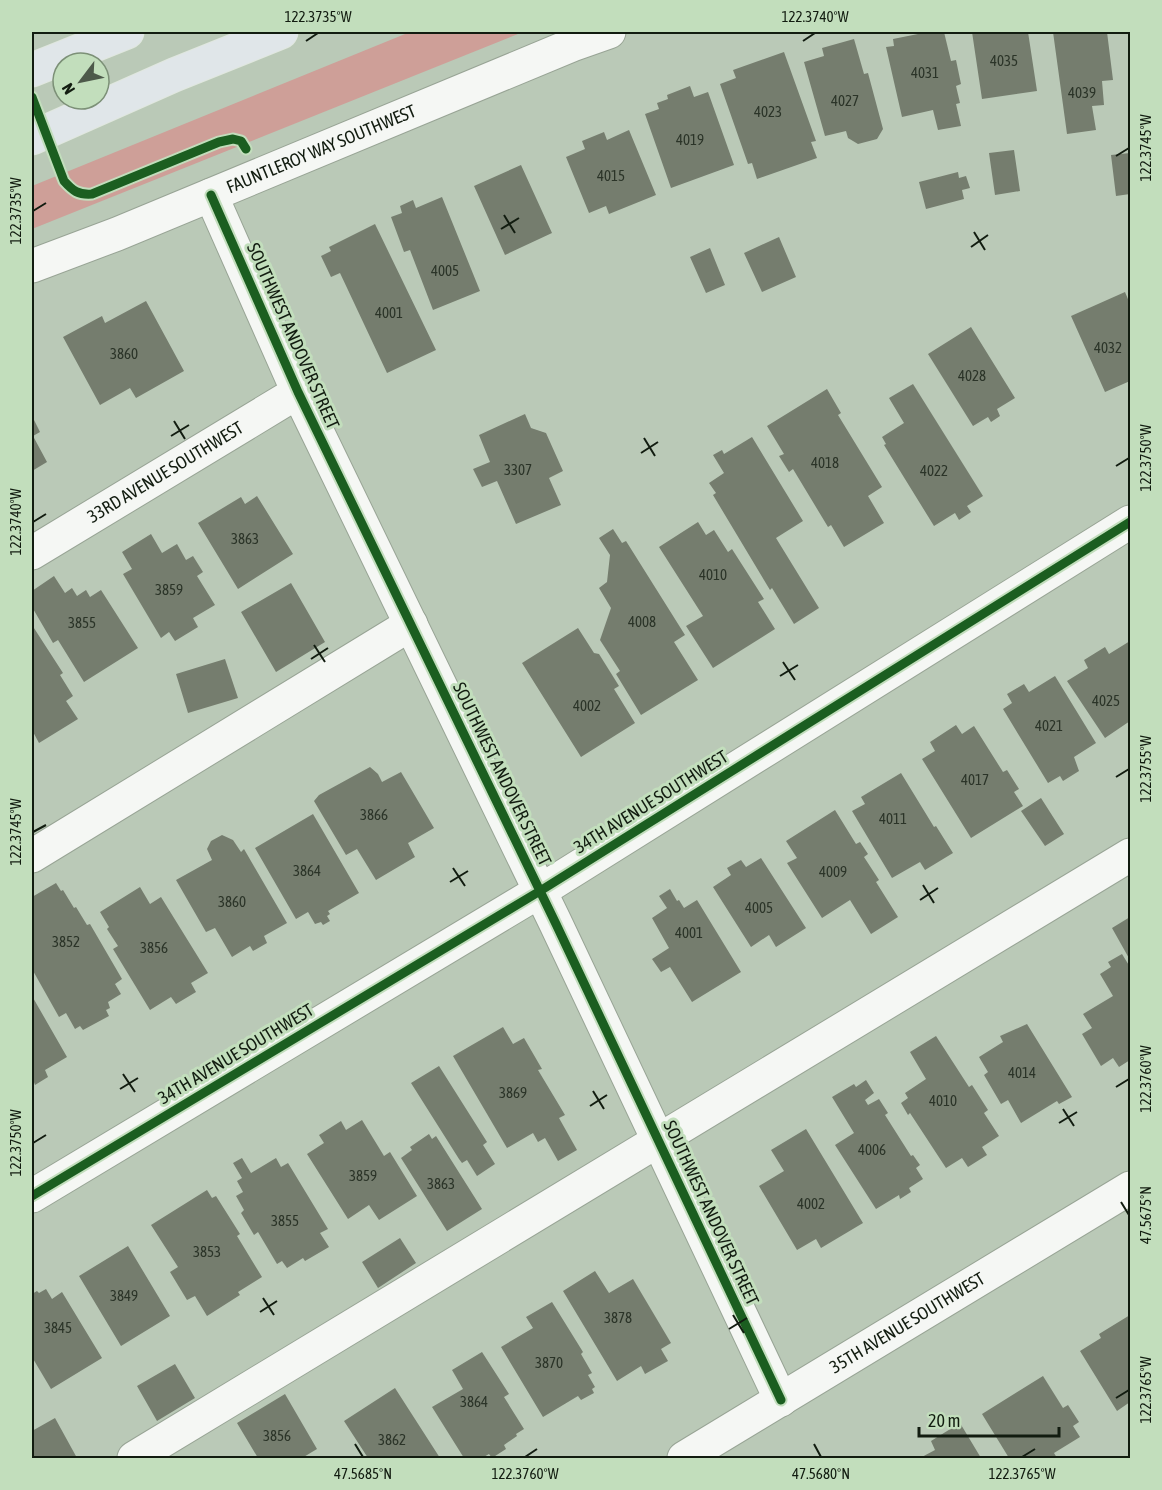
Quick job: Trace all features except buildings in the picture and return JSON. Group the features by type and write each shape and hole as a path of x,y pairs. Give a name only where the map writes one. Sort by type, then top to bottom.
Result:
{"highway":[{"path":"32,70 127,32"},
{"path":"32,138 174,75 281,32"}],"street":[{"name":"FAUNTLEROY WAY SOUTHWEST","path":"32,266 117,234 572,45 609,32"},
{"name":"SOUTHWEST ANDOVER STREET","path":"211,195 298,392 540,891 781,1400"},
{"name":"33RD AVENUE SOUTHWEST","path":"32,553 298,392"},
{"name":"34TH AVENUE SOUTHWEST","path":"32,1196 540,891 1131,522"},
{"path":"32,856 411,624"},
{"path":"134,1458 1131,855"},
{"name":"35TH AVENUE SOUTHWEST","path":"684,1458 1131,1188"}],"shaded area":[{"path":"410,32 523,32 32,229 32,186"}],"cycle path":[{"path":"32,97 64,181 79,193 92,194 219,142 233,139 241,141 246,149"},
{"path":"211,195 298,392 556,924 781,1400"},
{"path":"32,1196 540,891 1130,522"}]}
